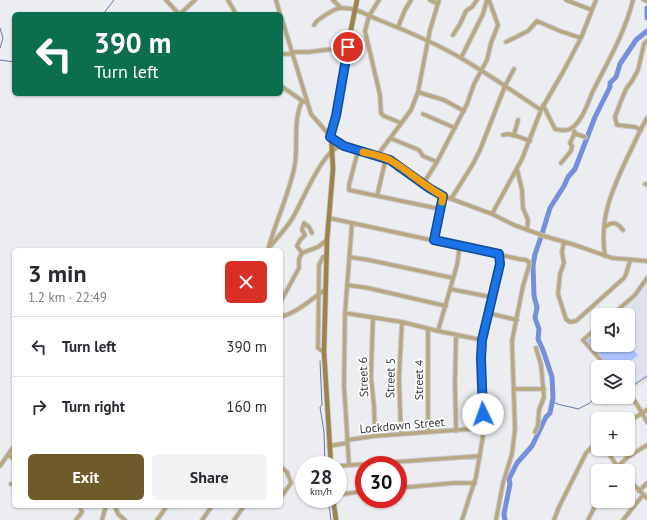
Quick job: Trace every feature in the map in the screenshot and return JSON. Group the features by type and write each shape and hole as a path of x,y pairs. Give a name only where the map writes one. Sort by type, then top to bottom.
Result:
{"street":[{"path":"166,0 178,12"},
{"path":"182,12 196,0"},
{"path":"228,0 235,12"},
{"path":"276,0 280,12"},
{"path":"333,0 340,8"},
{"path":"330,456 324,352 326,256 333,169 330,137 336,116 357,0"},
{"path":"379,0 369,16 365,31 380,95 381,113 401,123"},
{"path":"398,27 411,0"},
{"path":"377,156 410,110 418,92 432,23 438,2 430,0"},
{"path":"453,35 466,11 473,6 477,0"},
{"path":"481,0 487,0"},
{"path":"461,58 483,14 487,0"},
{"path":"423,184 437,162 464,111 474,84 487,60 490,43 498,25 487,0"},
{"path":"566,0 592,10"},
{"path":"492,214 517,169 530,140 540,110 581,38 596,0"},
{"path":"543,105 555,129 568,130 574,126 585,110 622,36 633,0"},
{"path":"314,25 318,19 340,8 355,10 398,27 461,58 540,110"},
{"path":"506,42 528,31 537,21 581,38"},
{"path":"283,22 302,80 307,103 314,118 330,137 344,146 386,158 443,196 492,214 514,225 542,236 605,256 647,262"},
{"path":"641,130 635,127 616,125 615,117 626,89 636,75 644,44 647,41"},
{"path":"283,54 348,47"},
{"path":"451,199 480,150 505,86 514,69"},
{"path":"283,87 307,103"},
{"path":"418,92 444,100 464,111"},
{"path":"268,248 291,182 296,157 295,144 298,110 302,101"},
{"path":"423,114 455,128"},
{"path":"605,256 606,209 610,197 647,118"},
{"path":"515,136 514,134 518,120"},
{"path":"561,163 571,149 572,146 570,143 574,135 574,126"},
{"path":"574,132 585,137"},
{"path":"503,135 508,134 530,140"},
{"path":"390,138 419,150 423,156 437,162"},
{"path":"269,248 292,219 316,173 332,150 338,146 344,146"},
{"path":"358,151 349,190 440,209"},
{"path":"377,196 386,158"},
{"path":"517,169 522,190 523,208 528,220 527,230"},
{"path":"434,240 443,196"},
{"path":"329,218 499,254 529,262 512,341 515,389 515,428 512,454 502,483 496,520"},
{"path":"605,227 609,223 614,222 623,230"},
{"path":"283,297 299,268 302,253 298,246 300,240 305,235 302,230 304,223 309,227 312,233"},
{"path":"352,223 345,313 344,385 349,465 480,456"},
{"path":"302,253 318,247 327,240"},
{"path":"564,242 562,252 564,263 560,274 558,294 566,319 570,322 576,321 624,278 630,260"},
{"path":"438,331 458,261 460,246"},
{"path":"462,520 475,483 484,428 482,340 500,264 499,254"},
{"path":"324,352 318,348 318,295 319,265 323,257 326,256"},
{"path":"349,257 453,278"},
{"path":"620,308 635,295 647,278"},
{"path":"347,285 375,289 446,306"},
{"path":"450,289 491,297"},
{"path":"283,316 300,310 325,290"},
{"path":"345,313 402,322 482,340"},
{"path":"488,313 517,320"},
{"name":"Street 6","path":"373,317 371,378 375,436"},
{"name":"Street 5","path":"401,434 399,378 402,322"},
{"name":"Street 4","path":"428,328 428,432"},
{"path":"591,333 583,340 591,349"},
{"path":"456,335 456,431"},
{"path":"535,432 538,425 539,410 544,397 541,365 536,348"},
{"path":"594,352 601,360"},
{"path":"515,389 544,389"},
{"path":"635,402 647,422"},
{"path":"635,418 647,410"},
{"name":"Lockdown Street","path":"329,446 375,436 484,428"},
{"path":"619,464 647,445"},
{"path":"0,466 12,449"},
{"path":"554,520 559,506 586,454 591,449"},
{"path":"8,455 12,458"},
{"path":"283,469 287,472 291,483 283,494"},
{"path":"407,487 454,483 475,483"},
{"path":"639,491 647,483"},
{"path":"635,487 647,498"},
{"path":"623,520 643,495"},
{"path":"76,520 82,512 81,508"},
{"path":"102,520 105,508"},
{"path":"116,508 118,514 125,520"},
{"path":"157,520 166,508"},
{"path":"202,520 211,508"},
{"path":"234,520 243,508"},
{"path":"334,508 336,520"},
{"path":"588,520 594,508"}],"shaded area":[{"path":"647,282 647,381 642,385 635,387 635,360 605,360 598,352 635,352 635,308 624,308 638,295"},
{"path":"591,336 591,344 587,340"},
{"path":"591,337 591,345 587,341"},
{"path":"597,352 635,352 638,355 632,360 605,360"}],"waterway":[{"path":"105,12 114,0"},
{"path":"647,8 647,18"},
{"path":"0,28 3,38 0,48"},
{"path":"505,520 504,514 510,484 509,479 517,463 532,446 546,417 550,413 553,398 552,377 538,339 539,329 535,318 537,307 534,296 533,265 535,254 550,208 568,177 575,169 595,117 610,87 610,83 616,77 620,64 636,40 647,31"},
{"path":"0,60 12,62"},
{"path":"320,361 322,405 320,407 324,432 325,456"},
{"path":"635,384 647,376"},
{"path":"553,402 578,409 591,402"},
{"path":"329,508 331,520"}],"slow traffic":[{"path":"363,152 382,157 395,163 429,188 443,196 442,202"}],"route":[{"path":"348,47 336,116 330,137 344,146 390,160 429,188 443,196 434,240 499,254 500,264 482,340 481,358 483,414"}]}
